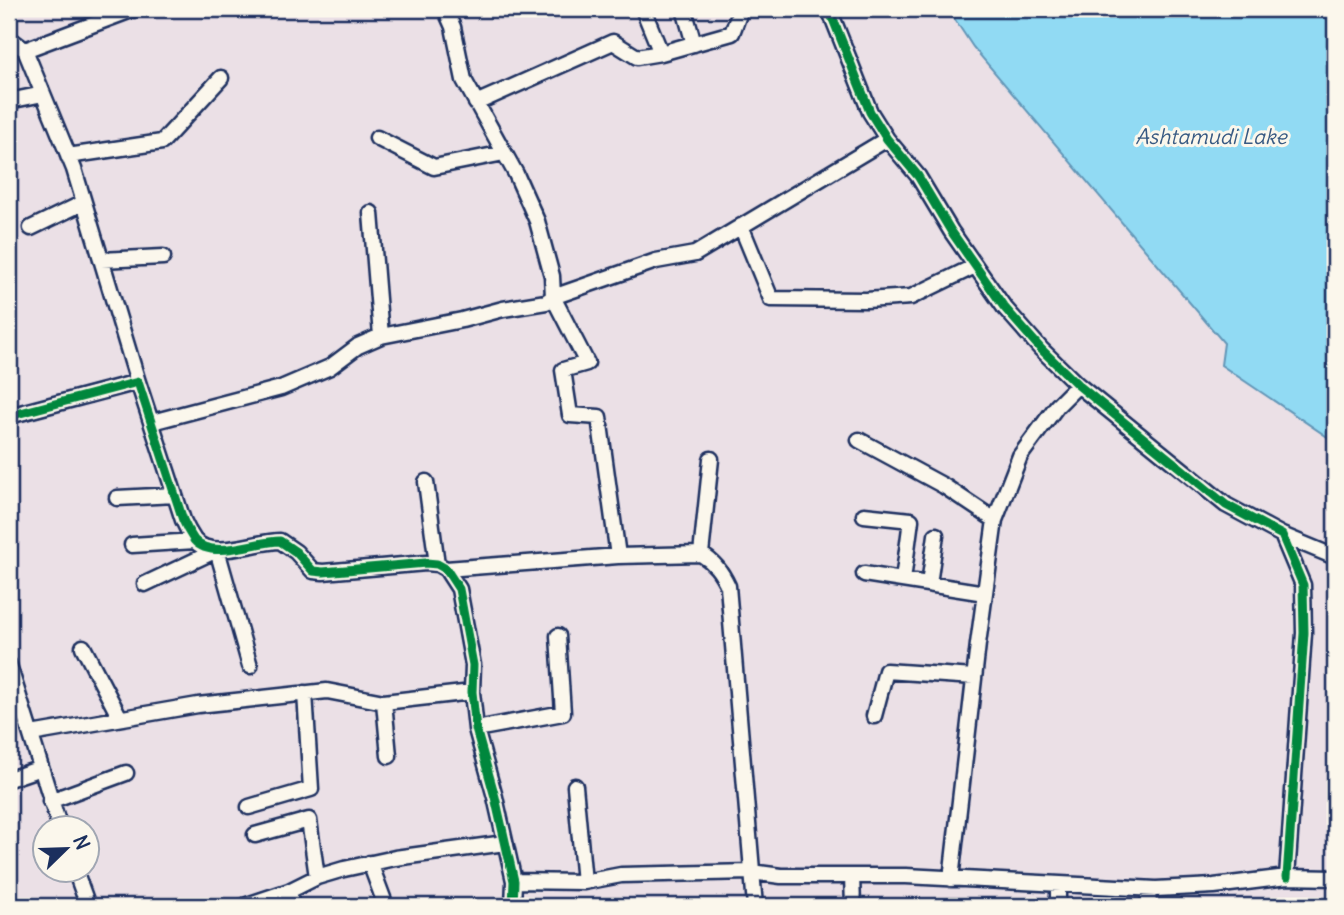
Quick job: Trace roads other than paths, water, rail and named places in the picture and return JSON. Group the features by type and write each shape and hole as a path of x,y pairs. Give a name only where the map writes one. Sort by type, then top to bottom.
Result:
{"street":[{"path":"25,50 134,9"},
{"path":"445,9 453,27 464,80 537,221 552,276 553,297 587,363 563,370 570,415 599,417 618,556"},
{"path":"643,9 661,53"},
{"path":"684,9 694,44"},
{"path":"476,103 614,42 637,57 732,33 741,9"},
{"path":"829,9 870,112 887,139 918,176 951,231 1011,316 1041,349 1078,386 1226,505 1335,557"},
{"path":"9,38 25,50 68,156 183,520 195,541 205,548 217,550"},
{"path":"68,156 162,142 221,78"},
{"path":"9,101 43,94"},
{"path":"377,138 434,167 504,153"},
{"path":"152,422 281,388 330,367 358,346 381,336 546,302 553,297 656,261 695,254 887,139"},
{"path":"31,228 83,203"},
{"path":"371,213 381,336"},
{"path":"741,226 771,299 866,300 911,297 975,266"},
{"path":"101,260 163,257"},
{"path":"9,416 138,382"},
{"path":"951,879 995,520 1020,456 1057,406 1078,386"},
{"path":"859,440 944,486 995,520"},
{"path":"701,554 711,459"},
{"path":"426,482 442,566 459,589 472,665 476,729 514,881 513,906"},
{"path":"117,498 175,495"},
{"path":"864,515 911,520 903,580"},
{"path":"1282,534 1303,584 1304,632 1287,877"},
{"path":"929,584 936,535"},
{"path":"132,545 195,541"},
{"path":"145,584 217,550 280,541 296,552 313,572 426,563 442,566 701,554 721,571 728,586 755,906"},
{"path":"217,550 250,666"},
{"path":"864,574 985,593"},
{"path":"476,729 563,713 558,636"},
{"path":"83,647 120,718"},
{"path":"9,665 55,814"},
{"path":"874,716 886,671 974,677"},
{"path":"32,734 198,705 305,693 327,691 384,702 472,692"},
{"path":"249,807 311,789 305,693"},
{"path":"384,702 389,756"},
{"path":"9,779 41,768"},
{"path":"50,801 126,773"},
{"path":"575,786 584,883"},
{"path":"255,835 309,820 317,877"},
{"path":"244,906 290,899 317,877 370,863 505,843"},
{"path":"370,863 386,906"},
{"path":"514,881 584,883 621,875 751,872 781,876 951,879 1148,889 1214,886 1287,877 1335,878"},
{"path":"852,876 853,906"},
{"path":"80,884 88,906"},
{"path":"1058,885 1058,906"},
{"path":"1148,889 1149,906"}],"water":[{"name":"Ashtamudi Lake","path":"948,9 1335,9 1335,442 1221,365 1224,343 973,47"}]}
